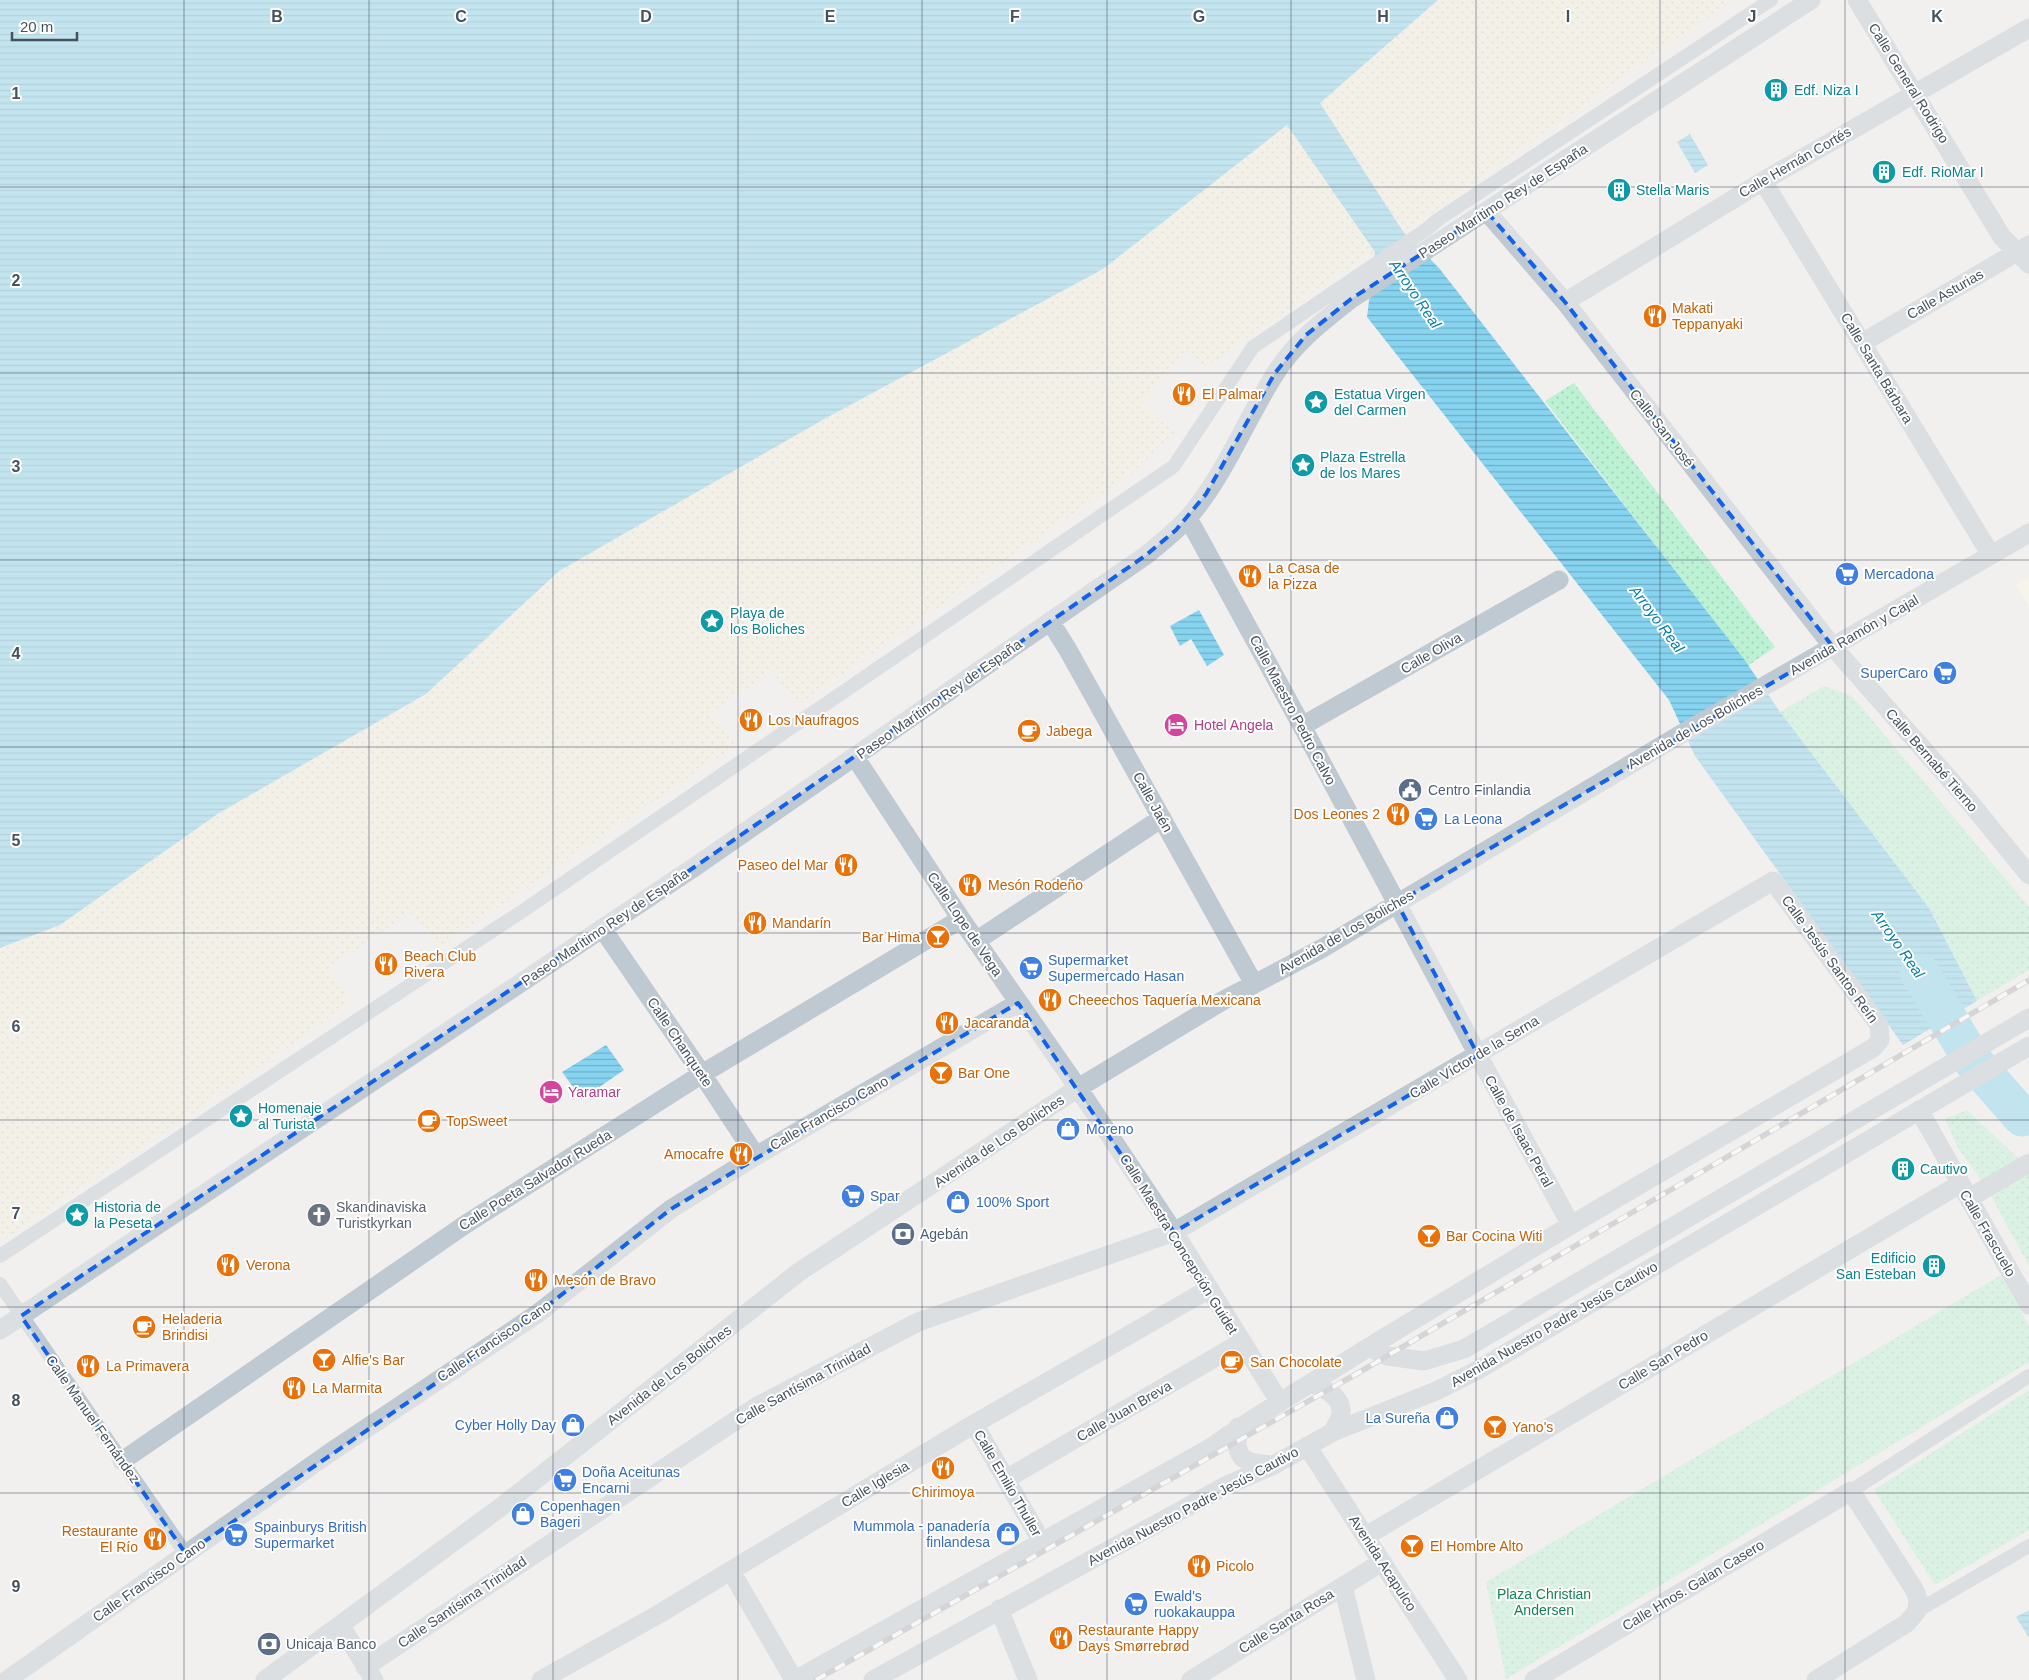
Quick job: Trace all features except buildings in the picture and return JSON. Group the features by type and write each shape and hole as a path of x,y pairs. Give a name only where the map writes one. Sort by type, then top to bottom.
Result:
{"street":[{"path":"1433,236 1447,213 1771,0"},
{"name":"Paseo Marítimo Rey de España","path":"0,1330 855,758 1145,556 1188,518 1220,474 1275,373 1339,298 1433,236 1487,212 1811,0"},
{"name":"Calle General Rodrigo","path":"1858,0 2002,237 2025,254"},
{"name":"Calle Hernán Cortés","path":"1565,302 1763,181 2029,28"},
{"name":"Calle Santa Bárbara","path":"1763,181 1991,555"},
{"name":"Calle San José","path":"1487,212 1565,302 1833,647"},
{"name":"Calle Asturias","path":"1862,343 2025,254"},
{"path":"0,1256 527,908 1174,466 1253,347 1339,298"},
{"name":"Calle Maestro Pedro Calvo","path":"1188,518 1397,903"},
{"name":"Avenida Ramón y Cajal","path":"1782,676 2029,534"},
{"name":"Calle Oliva","path":"1302,726 1559,580"},
{"name":"Calle Jaén","path":"1050,622 1068,650 1254,984"},
{"name":"Calle Bernabé Tierno","path":"1833,647 1968,800 2029,875"},
{"name":"Avenida de Los Boliches","path":"265,1680 501,1507 799,1272 1078,1088 1254,984 1321,949 1782,676"},
{"name":"Calle Lope de Vega","path":"855,758 961,920 1078,1088"},
{"path":"976,941 1162,818"},
{"name":"Calle Jesús Santos Reín","path":"1571,1225 1873,1048 1880,1040 1879,1025 1772,881"},
{"name":"Calle Víctor de la Serna","path":"1174,1232 1478,1056 1772,881"},
{"name":"Calle de Isaac Peral","path":"1397,903 1571,1225"},
{"name":"Calle Poeta Salvador Rueda","path":"122,1461 466,1224 702,1074 961,920"},
{"name":"Calle Chanquete","path":"602,928 756,1156"},
{"name":"Calle Francisco Cano","path":"7,1680 328,1454 537,1314 671,1209 756,1156 1018,1003"},
{"name":"Avenida Nuestro Padre Jesús Cautivo","path":"1369,1347 1387,1356 1424,1361 1464,1349 2029,1018"},
{"name":"Avenida Nuestro Padre Jesús Cautivo","path":"873,1680 1227,1485 1274,1465 1333,1432 1436,1391 1476,1371 2029,1046"},
{"name":"Calle Maestra Concepción Guidet","path":"1078,1088 1174,1232 1280,1402"},
{"name":"Calle Frascuelo","path":"1926,1106 1964,1191 2029,1305"},
{"name":"Calle San Pedro","path":"1366,1536 1964,1191 2029,1163"},
{"path":"731,1570 794,1680 1210,1448 1238,1427 1314,1383 1369,1347 1571,1225"},
{"name":"Calle Santísima Trinidad","path":"369,1673 756,1407 918,1322 1174,1232"},
{"name":"Calle Manuel Fernández","path":"0,1284 186,1554"},
{"name":"Calle Iglesia","path":"541,1680 659,1614 974,1424 1209,1289"},
{"name":"Calle Juan Breva","path":"1009,1486 1242,1342"},
{"path":"1917,1611 1918,1599 1914,1589 1851,1491 2029,1376"},
{"path":"1314,1383 1330,1392 1338,1402 1341,1414 1333,1432"},
{"name":"Calle Emilio Thuller","path":"974,1424 1042,1542"},
{"path":"1238,1427 1236,1443 1239,1454 1250,1463 1274,1465"},
{"name":"Avenida Acapulco","path":"1307,1446 1458,1680"},
{"name":"Calle Hnos. Galan Casero","path":"1534,1680 1851,1491"},
{"path":"1816,1680 1907,1623 1917,1611 2029,1546"},
{"name":"Calle Santa Rosa","path":"1191,1680 1382,1562"},
{"path":"1343,1586 1366,1680"},
{"path":"999,1609 1028,1680"},
{"path":"341,1626 369,1673"}],"highlighted area":[{"path":"1487,212 1565,302 1833,647 1397,903 1478,1055 1174,1232 1018,1003 671,1209 537,1314 186,1554 21,1316 696,866 1145,556 1176,530 1206,494 1275,373 1306,335 1351,299"}],"shaded area":[{"path":"2029,576 2029,606 2016,585"}],"sand":[{"name":"Playa de los Boliches","path":"1438,0 1732,0 1404,233 1329,281 1206,367 1185,351 1141,404 1175,432 1131,474 797,706 772,671 711,713 736,746 438,948 412,912 329,968 351,1004 0,1242 0,948 60,925 219,813 426,694 559,571 826,418 1320,103"}],"green space":[{"path":"1574,383 1775,647 1748,666 1545,401"},
{"path":"1824,686 1852,696 2029,907 2029,970 1977,1001 1929,908 1780,712"},
{"path":"1967,1110 2020,1160 1983,1183 1958,1148 1945,1119"},
{"path":"2029,1172 2029,1266 1990,1194"},
{"name":"Plaza Christian Andersen","path":"2001,1275 2029,1326 2029,1362 1506,1679 1486,1582"},
{"path":"2029,1390 2029,1530 1935,1585 1874,1490"}],"water":[{"path":"0,0 1438,0 1320,103 1404,233 1439,268 1744,659 1780,712 1929,908 1977,1001 1903,1045 1695,756 1669,700 1367,317 1375,252 1287,125 1103,269 826,418 559,571 426,694 219,813 60,925 0,948"},
{"path":"1690,134 1708,165 1695,173 1677,142"},
{"path":"1199,610 1224,655 1207,666 1191,639 1180,646 1170,626"},
{"path":"606,1045 624,1070 582,1099 562,1072"},
{"path":"2029,1610 2029,1638 2016,1617"}],"waterway":[{"name":"Arroyo Real","path":"1920,973 1973,1061 2022,1117"}],"railway":[{"path":"816,1680 1358,1373 2029,980"}],"place":[{"name":"Edf. Niza I","path":"1776,90"},
{"name":"Edf. RioMar I","path":"1884,172"},
{"name":"Stella Maris","path":"1619,190"},
{"name":"Makati Teppanyaki","path":"1655,316"},
{"name":"El Palmar","path":"1184,394"},
{"name":"Estatua Virgen del Carmen","path":"1316,402"},
{"name":"Plaza Estrella de los Mares","path":"1303,465"},
{"name":"Mercadona","path":"1847,574"},
{"name":"La Casa de la Pizza","path":"1250,576"},
{"name":"Playa de los Boliches","path":"712,621"},
{"name":"SuperCaro","path":"1945,673"},
{"name":"Los Naufragos","path":"751,720"},
{"name":"Hotel Angela","path":"1176,725"},
{"name":"Jabega","path":"1029,731"},
{"name":"Centro Finlandia","path":"1410,790"},
{"name":"Dos Leones 2","path":"1398,814"},
{"name":"La Leona","path":"1426,819"},
{"name":"Paseo del Mar","path":"846,865"},
{"name":"Mesón Rodeño","path":"970,885"},
{"name":"Mandarín","path":"755,923"},
{"name":"Bar Hima","path":"938,937"},
{"name":"Beach Club Rivera","path":"386,964"},
{"name":"Supermarket Supermercado Hasan","path":"1031,968"},
{"name":"Cheeechos Taquería Mexicana","path":"1050,1000"},
{"name":"Jacaranda","path":"947,1023"},
{"name":"Bar One","path":"941,1073"},
{"name":"Yaramar","path":"551,1092"},
{"name":"Homenaje al Turista","path":"241,1116"},
{"name":"TopSweet","path":"429,1121"},
{"name":"Moreno","path":"1068,1129"},
{"name":"Amocafre","path":"741,1154"},
{"name":"Cautivo","path":"1903,1169"},
{"name":"Spar","path":"853,1196"},
{"name":"100% Sport","path":"958,1202"},
{"name":"Historia de la Peseta","path":"77,1215"},
{"name":"Skandinaviska Turistkyrkan","path":"319,1215"},
{"name":"Agebán","path":"903,1234"},
{"name":"Bar Cocina Witi","path":"1429,1236"},
{"name":"Verona","path":"228,1265"},
{"name":"Edificio San Esteban","path":"1934,1266"},
{"name":"Mesón de Bravo","path":"536,1280"},
{"name":"Heladeria Brindisi","path":"144,1327"},
{"name":"Alfie's Bar","path":"324,1360"},
{"name":"San Chocolate","path":"1232,1362"},
{"name":"La Primavera","path":"88,1366"},
{"name":"La Marmita","path":"294,1388"},
{"name":"La Sureña","path":"1447,1418"},
{"name":"Cyber Holly Day","path":"573,1425"},
{"name":"Yano's","path":"1495,1427"},
{"name":"Chirimoya","path":"943,1468"},
{"name":"Doña Aceitunas Encarni","path":"565,1480"},
{"name":"Copenhagen Bageri","path":"523,1514"},
{"name":"Mummola - panadería finlandesa","path":"1008,1534"},
{"name":"Spainburys British Supermarket","path":"236,1535"},
{"name":"Restaurante El Río","path":"155,1539"},
{"name":"El Hombre Alto","path":"1412,1546"},
{"name":"Picolo","path":"1199,1566"},
{"name":"Ewald's ruokakauppa","path":"1136,1604"},
{"name":"Restaurante Happy Days Smørrebrød","path":"1061,1638"},
{"name":"Unicaja Banco","path":"269,1644"}]}
